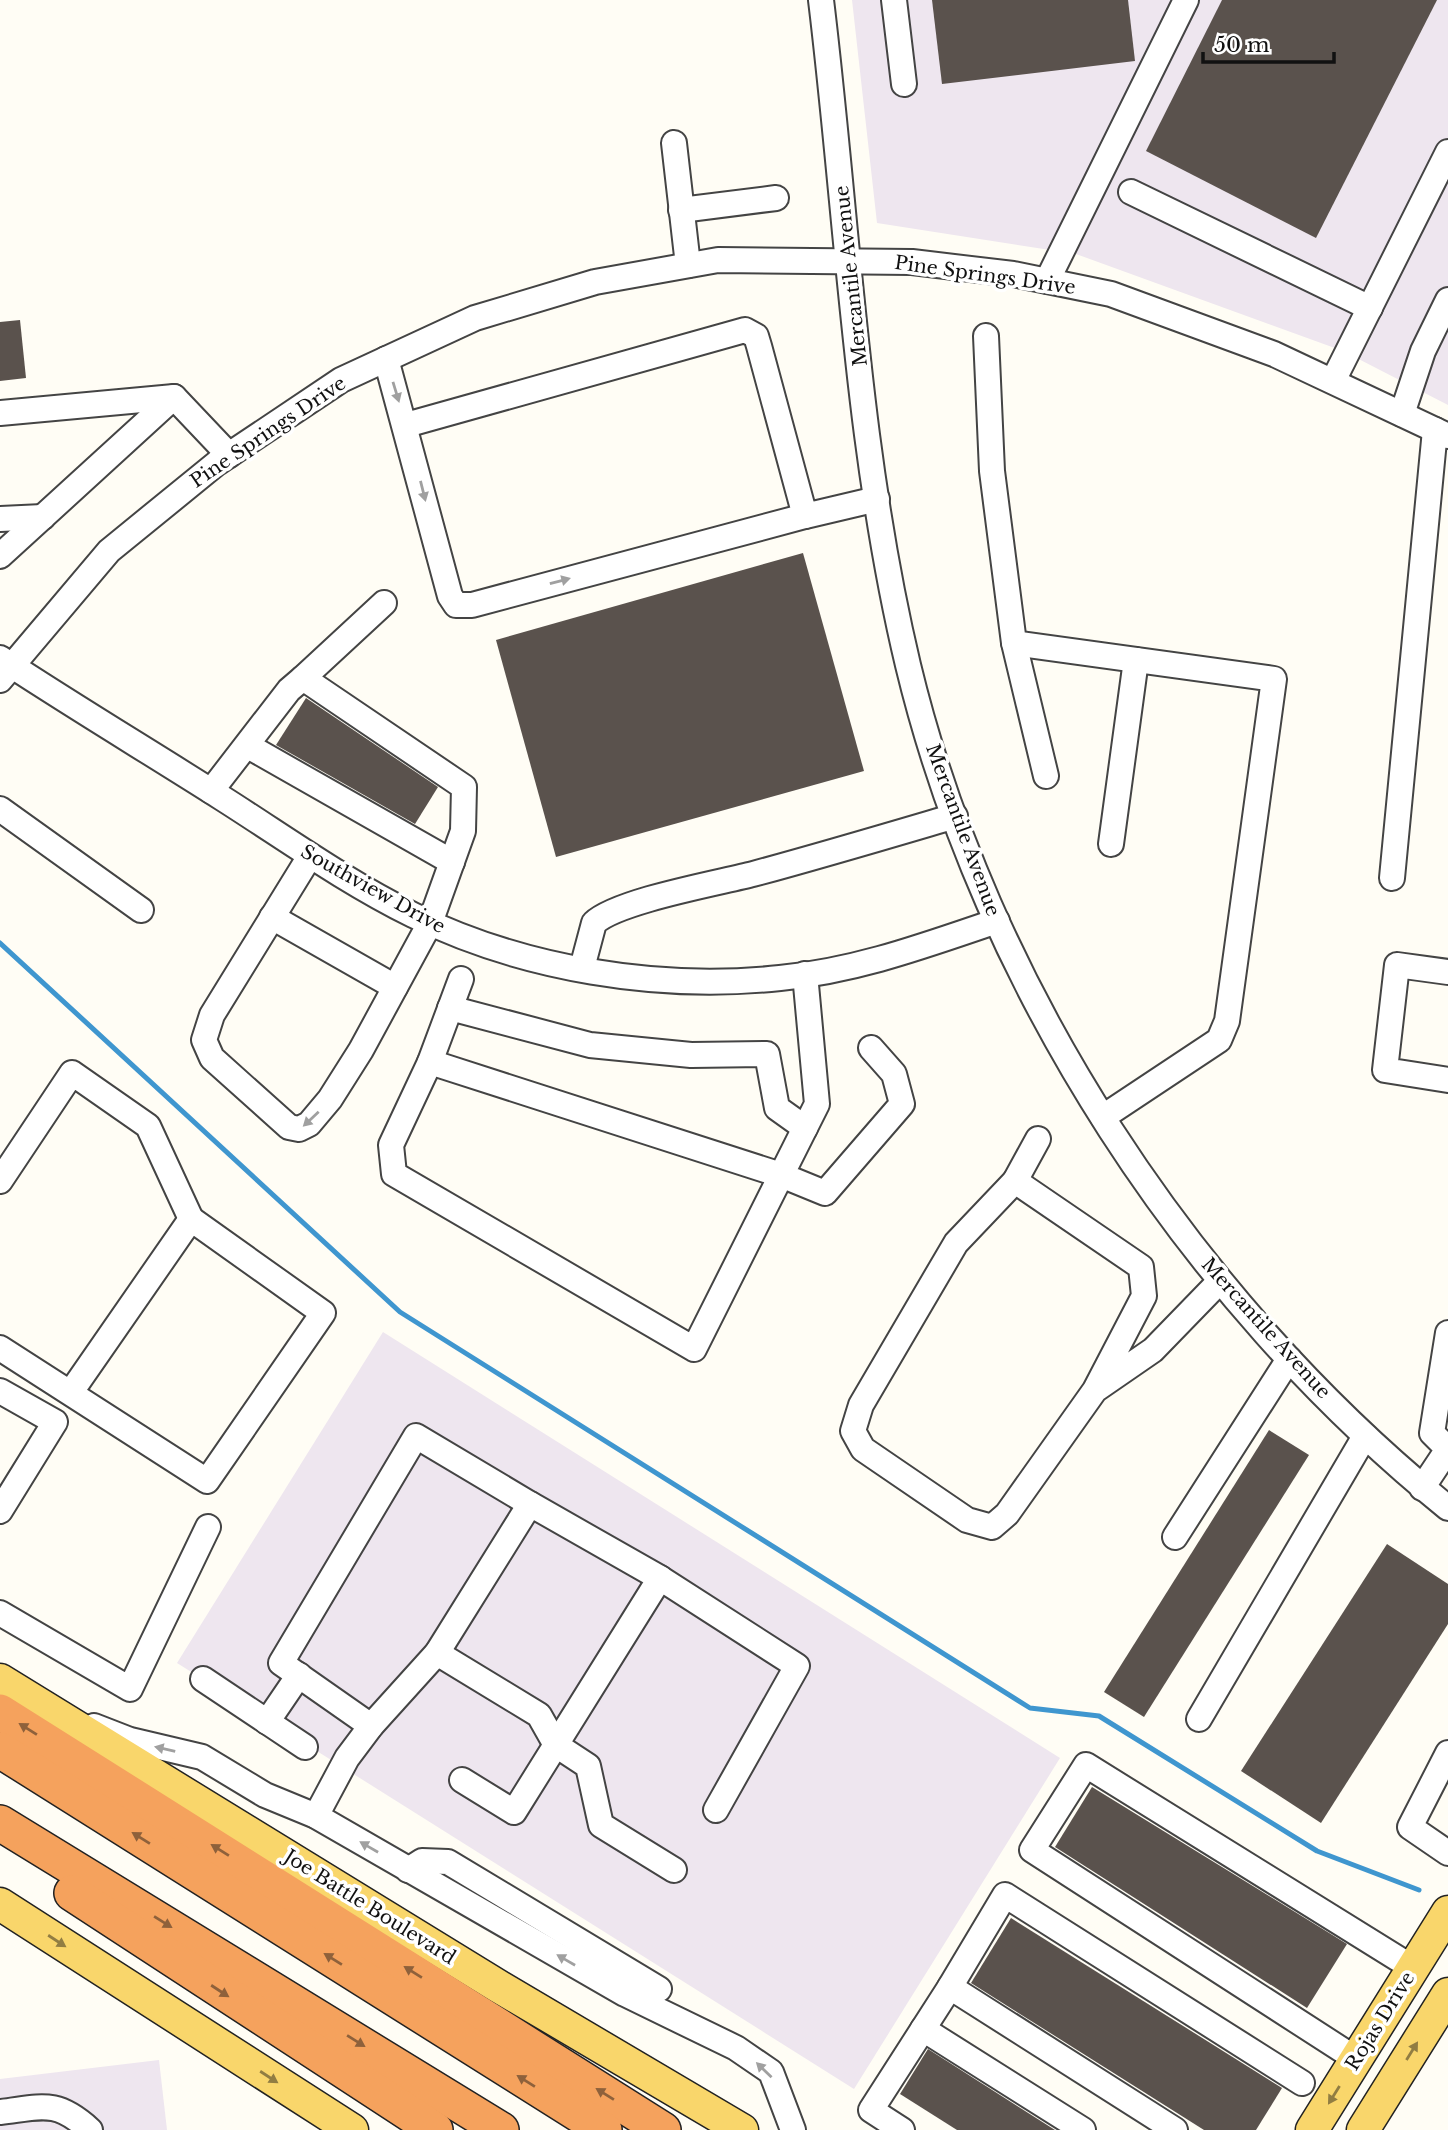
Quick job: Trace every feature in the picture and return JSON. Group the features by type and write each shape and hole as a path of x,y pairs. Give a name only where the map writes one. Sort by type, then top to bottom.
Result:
{"highway":[{"path":"0,1712 663,2130"},
{"path":"0,1750 604,2130"},
{"path":"0,1823 501,2130"},
{"path":"0,1844 134,1935 435,2130"}],"main road":[{"name":"Joe Battle Boulevard","path":"0,1679 498,1986 742,2130"},
{"path":"0,1904 352,2130"},
{"name":"Rojas Drive","path":"1312,2130 1448,1912"},
{"path":"1363,2130 1448,1993 1413,1968"}],"street":[{"name":"Mercantile Avenue","path":"821,0 848,260 877,499 909,667 932,749 955,816 997,921 1103,1117 1164,1208 1220,1281 1289,1359 1365,1436 1448,1508"},
{"path":"894,0 904,84"},
{"path":"1046,281 1186,0"},
{"path":"674,144 688,265"},
{"path":"1333,381 1448,152"},
{"path":"1131,192 1370,308"},
{"path":"681,210 776,198"},
{"name":"Pine Springs Drive","path":"4,668 108,551 229,455 341,380 475,318 595,282 718,260 912,262 1046,281 1111,294 1208,327 1333,381 1441,433"},
{"path":"1402,414 1423,351 1448,300"},
{"path":"406,425 745,330 755,336 759,346 805,516"},
{"path":"986,336 992,471 1014,643 1046,776"},
{"path":"386,359 406,425 450,596 456,605 472,605 877,499"},
{"path":"174,397 229,455"},
{"path":"0,413 174,397"},
{"path":"0,556 174,397"},
{"path":"1392,878 1441,433"},
{"path":"0,519 43,517"},
{"path":"211,791 289,690 384,603"},
{"path":"1014,643 1274,679 1227,1020 1219,1040 1103,1117"},
{"path":"1111,844 1136,660"},
{"name":"Southview Drive","path":"4,668 211,791 310,856 430,923 518,954 582,968 702,980 747,981 805,974 898,955 997,921"},
{"path":"303,678 464,787 463,831 430,923 351,1064 309,1125 299,1129 289,1127 212,1058 206,1048 204,1033 310,856"},
{"path":"248,746 452,862"},
{"path":"0,809 141,910"},
{"path":"582,968 594,923 607,915 653,899 955,816"},
{"path":"272,917 395,987"},
{"path":"1448,972 1397,965 1385,1070 1448,1080"},
{"path":"461,979 430,1062 391,1145 394,1174 694,1349 817,1104 805,974"},
{"path":"450,1009 590,1045 691,1055 767,1054 777,1108 805,1128"},
{"path":"430,1062 781,1175 825,1193 902,1104 894,1074 871,1048"},
{"path":"0,1181 72,1073 148,1126 191,1219 323,1313 208,1481 0,1348"},
{"path":"1015,1181 1141,1267 1143,1296 1095,1390 1007,1514 992,1527 967,1520 863,1449 853,1431 861,1405 956,1243 1015,1181 1038,1139"},
{"path":"71,1392 191,1219"},
{"path":"1095,1390 1153,1350 1220,1281"},
{"path":"1422,1488 1448,1449 1432,1433 1447,1341"},
{"path":"1175,1537 1289,1359"},
{"path":"0,1391 55,1422 0,1511"},
{"path":"371,1726 281,1663 416,1436 660,1578 796,1666 716,1810"},
{"path":"1199,1719 1365,1436"},
{"path":"316,1816 347,1758 371,1726 437,1653 530,1504"},
{"path":"0,1614 130,1689 208,1527"},
{"path":"463,1780 514,1812 660,1578"},
{"path":"437,1653 539,1715 556,1745 587,1766 601,1825 674,1870"},
{"path":"267,1722 299,1675"},
{"path":"203,1679 305,1747"},
{"path":"44,1706 130,1740 202,1757 265,1795 316,1816 625,1994 736,2048 771,2072 793,2130"},
{"path":"1448,1753 1410,1827 1448,1853"},
{"path":"1356,2059 1032,1850 1086,1765 1413,1968"},
{"path":"408,1870 422,1861 448,1862 659,1989"},
{"path":"902,2130 871,2109 950,1987 1005,1895 1302,2083"},
{"path":"950,1987 1175,2130"},
{"path":"923,2029 1083,2130"},
{"path":"0,2112 50,2106 75,2116 90,2130"}],"shaded area":[{"path":"852,0 1448,0 1448,405 1343,351 1076,254 877,223"},
{"path":"383,1332 1060,1758 854,2089 177,1663"},
{"path":"159,2060 167,2130 0,2130 0,2079"}],"building":[{"path":"932,0 1128,0 1135,61 942,84"},
{"path":"1222,0 1437,0 1316,238 1146,151"},
{"path":"20,320 26,378 0,381 0,322"},
{"path":"803,553 864,771 556,857 496,640"},
{"path":"306,698 438,787 415,824 276,745"},
{"path":"1269,1430 1309,1455 1144,1717 1104,1692"},
{"path":"1387,1544 1448,1584 1448,1624 1321,1823 1241,1771"},
{"path":"1092,1787 1347,1944 1307,2008 1055,1847"},
{"path":"1011,1918 1282,2088 1256,2130 1204,2130 971,1983"},
{"path":"928,2049 1055,2130 957,2130 900,2094"}],"waterway":[{"path":"0,943 400,1312 1030,1708 1099,1716 1317,1851 1419,1890"}]}
